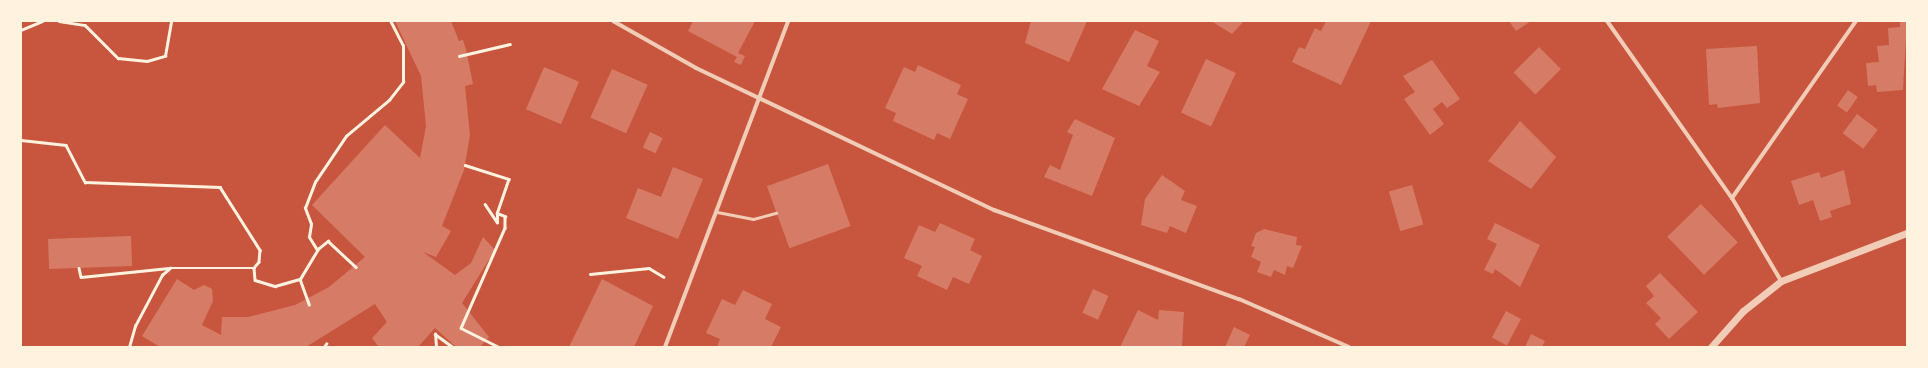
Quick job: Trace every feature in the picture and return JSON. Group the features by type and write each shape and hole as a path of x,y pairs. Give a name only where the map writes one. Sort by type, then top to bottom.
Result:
{"street":[{"path":"612,21 696,68 760,97 994,210 1239,299 1349,347"},
{"path":"665,347 788,21"},
{"path":"1607,21 1732,198 1781,281"},
{"path":"1732,198 1856,21"},
{"path":"1711,347 1743,311 1781,281 1907,233"}],"lane":[{"path":"717,212 753,219 776,213"}],"path":[{"path":"21,30 42,21"},
{"path":"59,21 85,25 118,58 147,61 165,56 171,21"},
{"path":"318,250 309,237 311,224 305,208 316,182 346,136 392,98 403,82 403,46 390,21"},
{"path":"459,56 510,44"},
{"path":"21,140 66,145 85,182 220,187 260,250 259,262 254,268 256,280 275,286 300,279 318,250 328,241 356,267"},
{"path":"465,165 509,179 497,213 497,222 485,204"},
{"path":"497,213 505,216 505,228 461,328 499,347"},
{"path":"79,268 81,277 170,268 254,268"},
{"path":"129,347 135,326 162,275 170,268"},
{"path":"590,274 649,268 664,277"},
{"path":"300,279 309,304"},
{"path":"436,347 435,334 453,347"}],"building":[{"path":"395,21 451,21 459,41 463,40 467,53 459,57 467,55 473,84 465,86 470,135 464,170 442,226 451,231 436,257 423,252 455,275 471,263 483,237 495,250 462,303 489,337 480,347 456,347 435,328 418,347 379,347 372,338 387,322 375,304 306,347 160,347 142,336 177,279 194,290 204,285 212,289 213,301 202,325 221,335 222,317 248,317 295,305 329,287 365,257 312,205 385,125 420,158 426,126 421,76"},
{"path":"693,21 755,21 738,53 745,56 741,65 734,62 737,57 688,31"},
{"path":"1031,21 1087,21 1069,62 1025,43"},
{"path":"1211,21 1244,21 1232,34"},
{"path":"1326,21 1371,21 1341,85 1292,62 1299,47 1305,49 1315,28 1321,31"},
{"path":"1509,21 1531,21 1516,31"},
{"path":"1900,21 1907,21 1903,90 1877,92 1876,85 1868,86 1866,63 1879,62 1877,46 1889,45 1888,28 1900,27"},
{"path":"1135,30 1159,41 1147,66 1160,72 1139,106 1102,89"},
{"path":"1757,46 1760,103 1718,108 1717,104 1709,105 1706,49"},
{"path":"1539,47 1561,69 1535,94 1514,72"},
{"path":"1206,59 1236,73 1211,126 1181,112"},
{"path":"1432,60 1460,99 1447,108 1442,102 1433,109 1444,124 1430,135 1404,99 1415,92 1403,76"},
{"path":"918,65 961,85 957,94 968,99 950,139 937,133 934,140 893,121 896,113 885,108 904,67 915,72"},
{"path":"544,67 579,82 561,124 526,109"},
{"path":"612,69 648,85 626,133 590,117"},
{"path":"1848,90 1858,97 1847,112 1837,106"},
{"path":"1857,114 1878,130 1863,149 1843,133"},
{"path":"1075,119 1115,138 1092,196 1044,177 1050,165 1060,170 1073,135 1067,132"},
{"path":"1520,121 1556,157 1531,189 1488,161"},
{"path":"650,132 663,138 656,153 643,147"},
{"path":"828,164 851,226 789,248 767,186"},
{"path":"673,167 703,179 678,239 626,218 638,188 661,197"},
{"path":"1844,170 1851,204 1830,211 1832,217 1820,221 1813,200 1799,205 1791,181 1819,172 1821,178"},
{"path":"1162,175 1185,191 1181,200 1197,206 1186,233 1170,226 1167,233 1141,225 1145,199"},
{"path":"1412,185 1423,224 1400,231 1389,192"},
{"path":"1701,204 1738,242 1704,275 1667,237"},
{"path":"940,223 975,239 970,250 982,256 969,284 953,277 947,290 917,276 922,266 904,258 919,225 935,232"},
{"path":"1495,223 1540,245 1520,287 1495,269 1493,274 1484,270 1497,244 1487,239"},
{"path":"1264,229 1297,237 1296,245 1302,246 1293,268 1287,266 1285,275 1274,270 1271,277 1257,272 1261,262 1251,257 1255,247 1251,246 1256,233"},
{"path":"131,236 132,266 49,269 48,239"},
{"path":"1660,273 1698,312 1669,339 1655,324 1661,318 1646,303 1654,296 1646,286"},
{"path":"602,279 653,306 634,347 569,347"},
{"path":"1093,289 1109,296 1098,320 1082,313"},
{"path":"743,290 772,304 765,319 781,327 771,347 717,347 720,339 706,333 722,299 735,305"},
{"path":"1138,310 1158,320 1159,310 1184,312 1182,347 1120,347"},
{"path":"1506,311 1521,319 1507,345 1492,337"},
{"path":"1234,327 1250,335 1244,347 1225,347"},
{"path":"1531,334 1545,341 1542,347 1525,347"}]}
